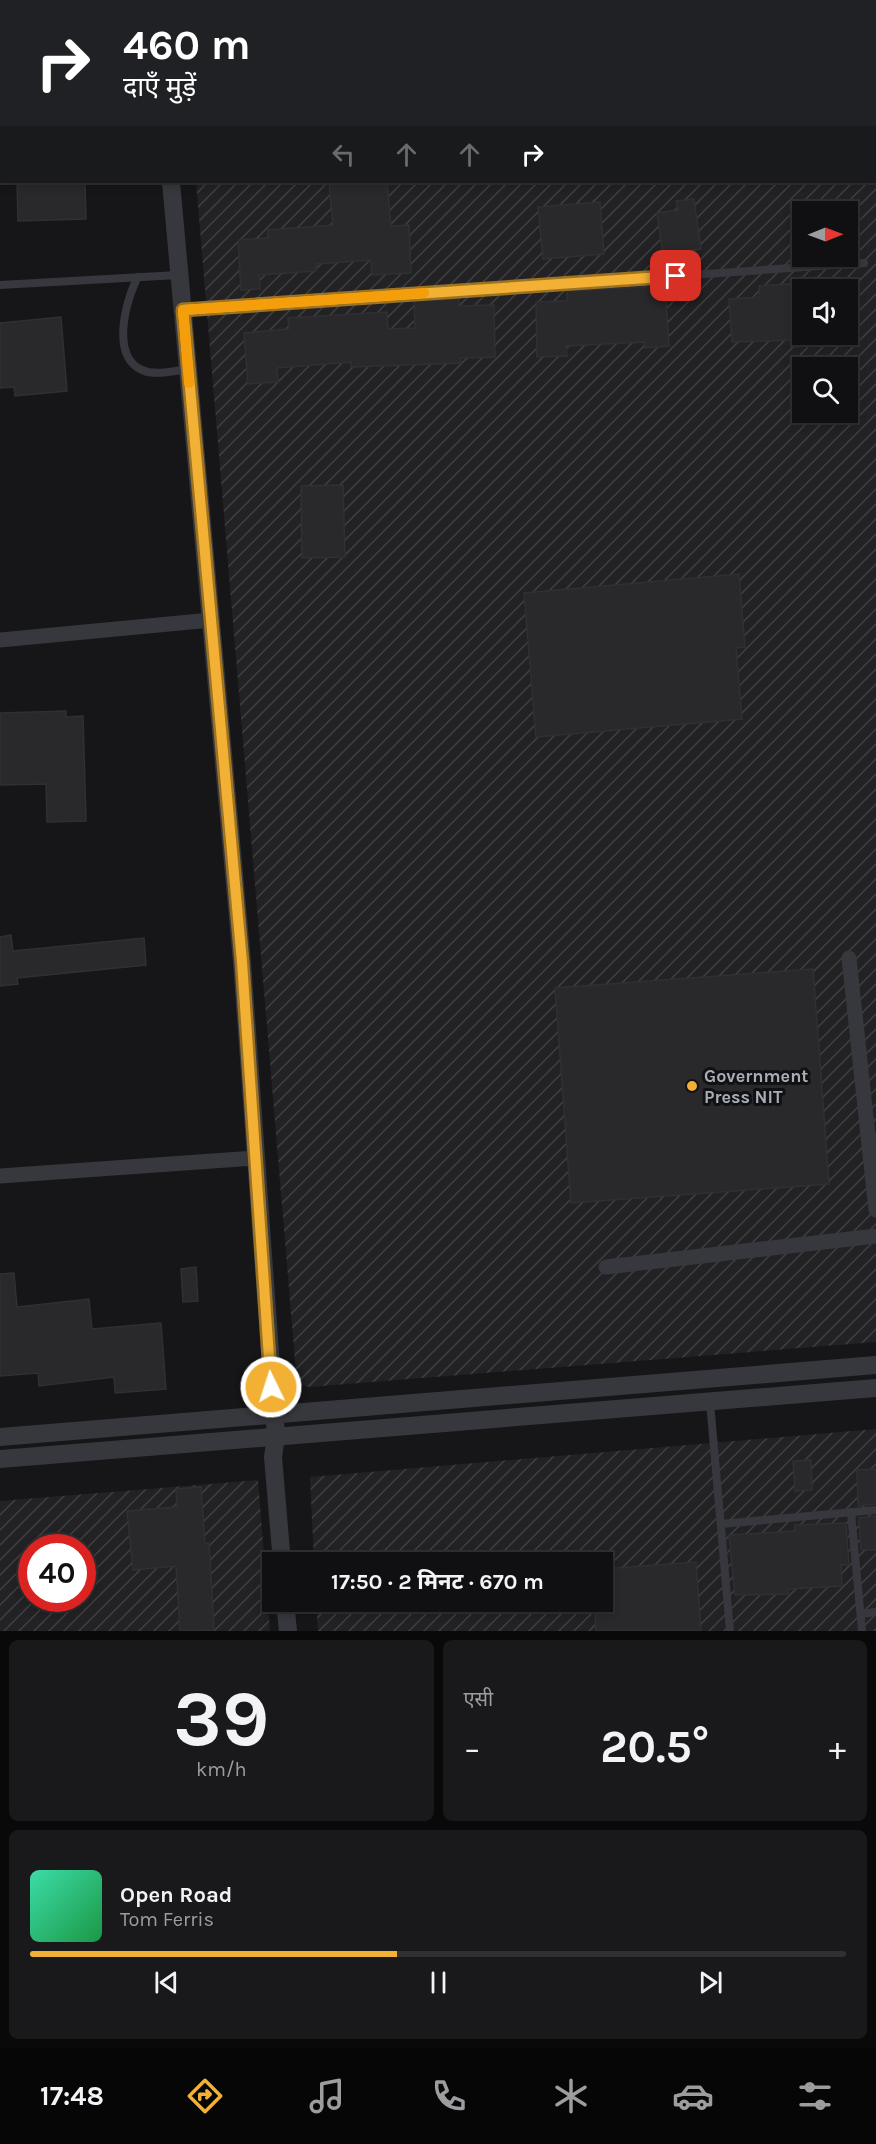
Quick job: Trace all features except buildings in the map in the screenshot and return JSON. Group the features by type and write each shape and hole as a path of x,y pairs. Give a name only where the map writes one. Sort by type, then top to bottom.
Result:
{"street":[{"path":"171,183 242,962 276,1436 273,1457 281,1552"},
{"path":"0,640 211,620"},
{"path":"849,958 876,1210"},
{"path":"0,1176 255,1158"},
{"path":"606,1267 876,1238 876,1226"},
{"path":"0,1437 876,1365"},
{"path":"0,1459 876,1388"},
{"path":"286,1612 288,1631"}],"lane":[{"path":"183,310 864,263"},
{"path":"0,285 180,275"},
{"path":"138,277 125,308 123,330 127,353 132,362 141,370 150,372 188,369"},
{"path":"710,1401 730,1631"},
{"path":"721,1524 876,1510"},
{"path":"851,1512 862,1631"},
{"path":"861,1614 876,1612"}],"shaded area":[{"path":"196,183 876,183 876,1342 309,1387 297,1384"},
{"path":"876,1429 876,1631 318,1631 317,1612 613,1612 613,1552 313,1552 310,1477"},
{"path":"258,1480 264,1552 262,1612 268,1612 270,1631 0,1631 0,1501"}],"slow traffic":[{"path":"189,383 183,310 424,293"}],"place":[{"name":"Government Press NIT","path":"692,1086"}],"route":[{"path":"271,1387 242,962 183,310 676,276"}]}
